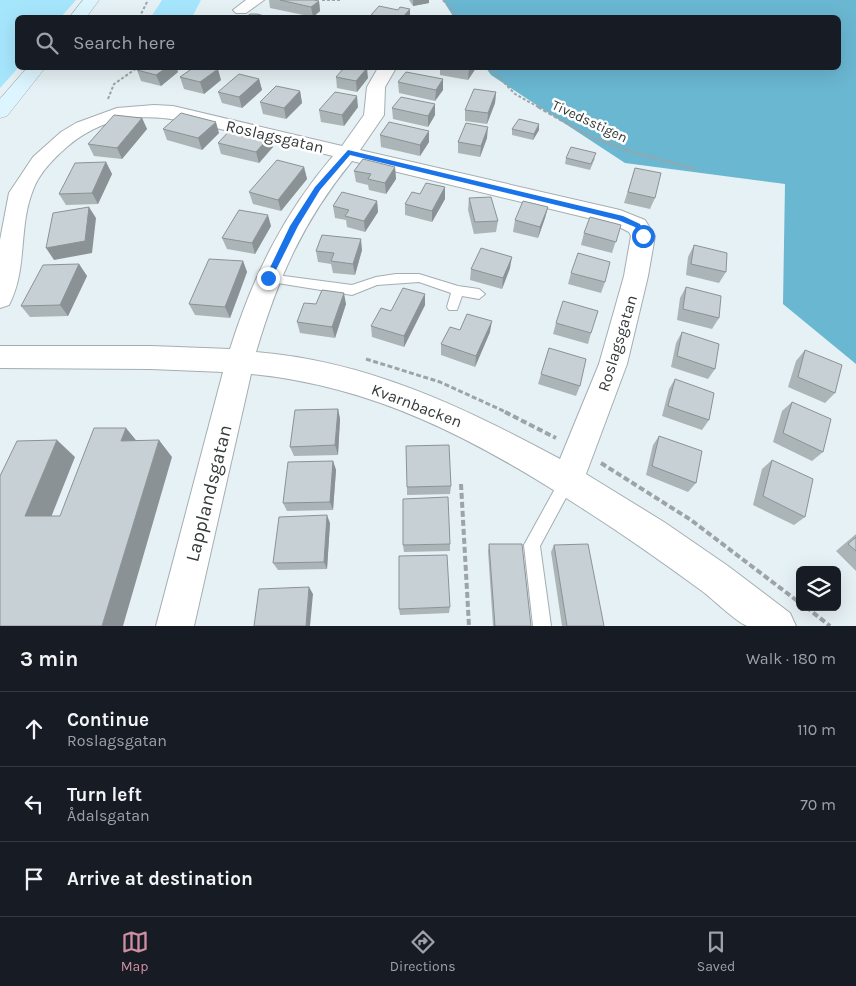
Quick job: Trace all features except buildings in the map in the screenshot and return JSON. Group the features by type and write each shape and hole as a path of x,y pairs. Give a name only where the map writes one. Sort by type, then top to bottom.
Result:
{"main road":[{"path":"79,15 91,0"},
{"path":"0,112 34,70"}],"street":[{"path":"237,12 256,0"},
{"name":"Lapplandsgatan","path":"175,626 240,360 259,298 294,226 317,189 348,152 374,115 376,87 386,70"},
{"name":"Roslagsgatan","path":"0,298 8,282 13,225 19,196 34,170 50,150 70,133 112,114 137,110 173,112 620,218 637,226 643,236 636,276 613,364 568,479"},
{"name":"Kvarnbacken","path":"0,357 240,360 304,369 396,394 481,431 568,479 697,565 777,626"}],"lane":[{"path":"268,278 352,290 396,278 420,278 458,292 479,294"},
{"path":"452,306 458,292"},
{"path":"542,626 532,545 568,479"}],"path":[{"path":"140,15 148,0"},
{"path":"322,0 340,0"},
{"path":"443,0 457,15"},
{"path":"112,114 108,105 109,94 120,78 134,70"},
{"name":"Tivedsstigen","path":"492,70 515,94 592,137 632,152 695,169"},
{"path":"461,484 469,626"},
{"path":"811,611 830,626"}],"shaded area":[{"path":"0,0 76,0 63,15 15,15 16,70 0,88"},
{"path":"162,0 201,0 193,15 152,15"},
{"path":"443,0 856,0 856,364 783,304 785,184 625,163 491,75 487,70 841,70 841,15 452,15"}],"route":[{"path":"268,278 294,226 317,189 348,152 620,218 637,226 643,236"}]}
